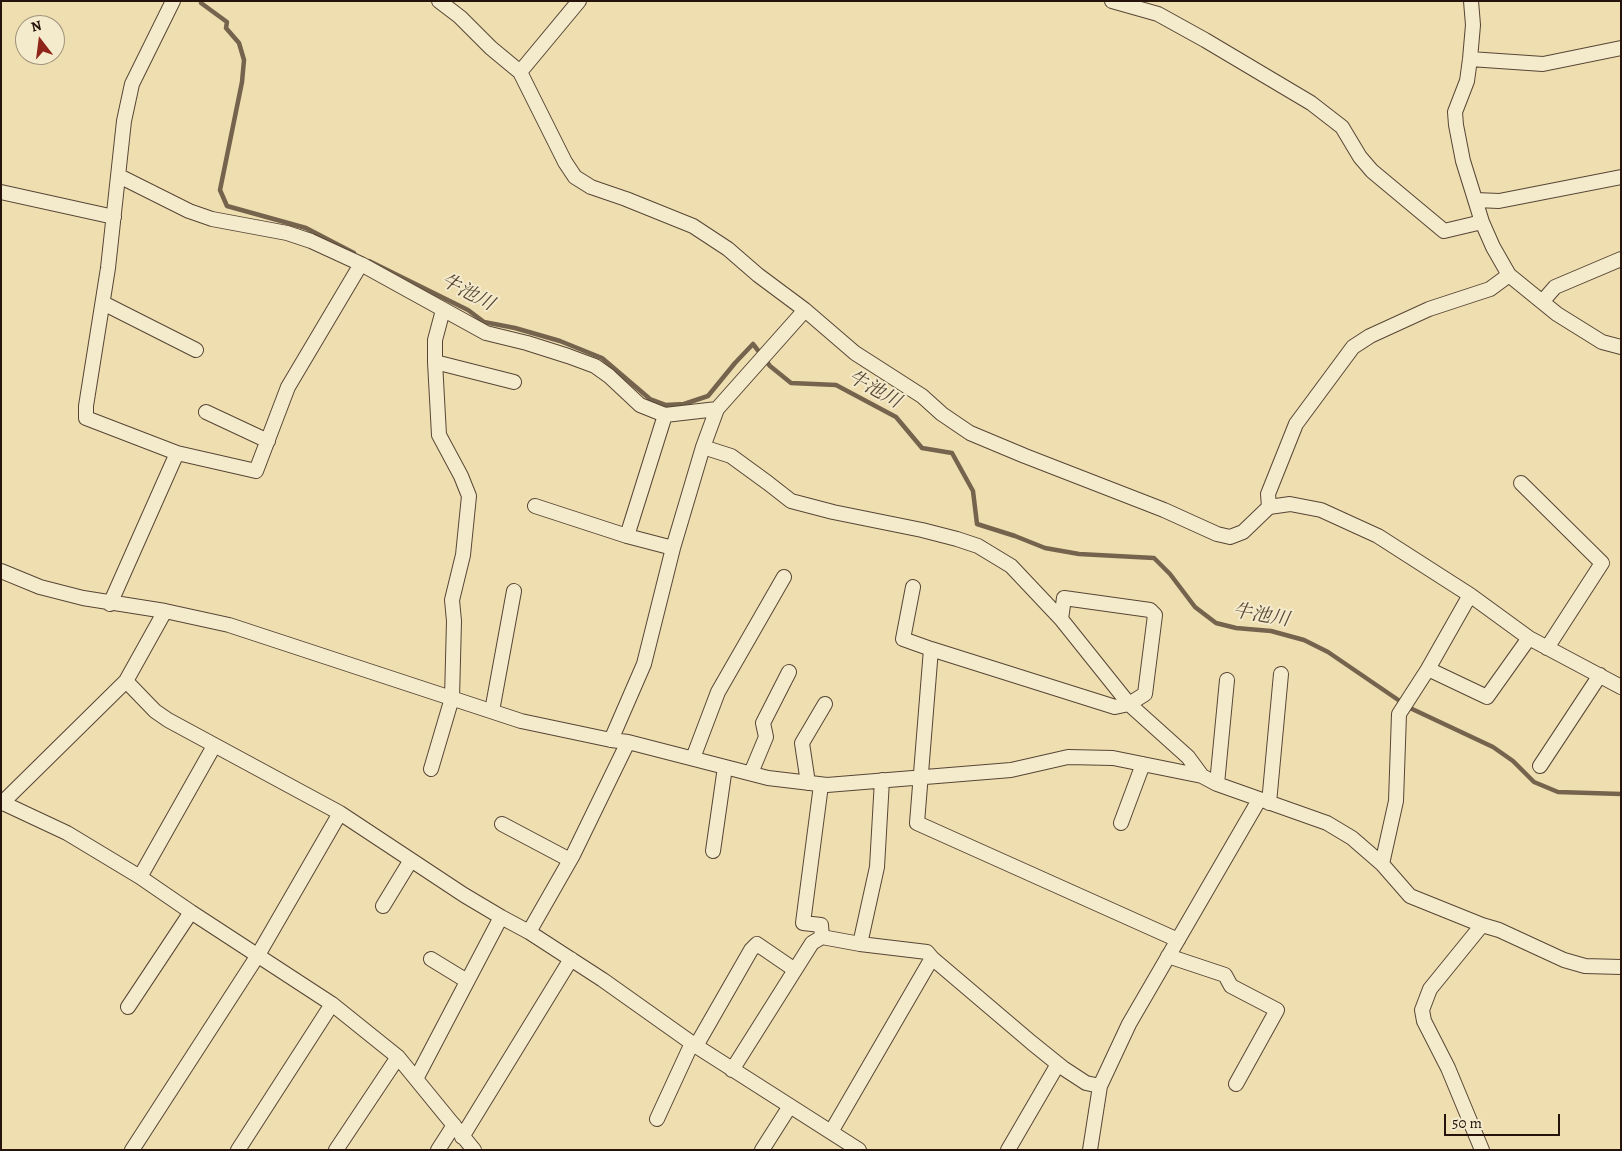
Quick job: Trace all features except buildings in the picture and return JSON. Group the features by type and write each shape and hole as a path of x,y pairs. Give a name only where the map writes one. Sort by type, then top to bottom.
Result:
{"street":[{"path":"173,1 132,84 124,122 103,303 86,406 86,418 176,453 256,471 288,386 361,264"},
{"path":"439,1 460,17 490,48 520,72 565,162 575,177 591,187 626,198 693,226 728,249 758,275 805,310 855,353 922,396 942,414 970,433 1164,510 1217,534 1230,537 1243,532 1269,507 1290,504 1321,510 1378,536 1470,595 1529,638 1621,687"},
{"path":"520,72 578,1"},
{"path":"1112,1 1158,14 1206,40 1311,103 1342,127 1360,157 1372,171 1444,231 1482,222"},
{"path":"1471,1 1473,25 1470,59 1467,81 1455,112 1456,126 1463,161 1492,247 1509,275 1557,314 1602,342 1621,346"},
{"path":"1470,59 1543,64 1621,48"},
{"path":"119,176 189,211 212,219 288,233 311,241 361,264 486,334 527,343 595,366 640,404 665,415 717,409"},
{"path":"1476,200 1499,201 1621,177"},
{"path":"1,192 114,217"},
{"path":"1542,302 1555,287 1621,259"},
{"path":"1269,507 1268,494 1296,424 1353,347 1370,336 1429,309 1490,290 1509,275"},
{"path":"103,303 196,350"},
{"path":"431,769 452,698 454,621 452,600 463,555 468,496 461,476 438,435 435,362 436,340 443,310"},
{"path":"611,740 644,664 673,548 703,447 717,409 805,310"},
{"path":"435,362 514,382"},
{"path":"206,412 268,441"},
{"path":"627,536 665,415"},
{"path":"703,447 731,456 791,501 833,512 922,530 978,546 1011,566 1061,619 1128,704 1188,757 1202,776"},
{"path":"110,604 176,453"},
{"path":"1521,483 1602,563 1547,648"},
{"path":"535,506 627,536 673,548"},
{"path":"1,571 40,587 110,604 164,611 229,626 521,721 628,742 768,778 827,785 1012,770 1068,757 1113,758 1202,776 1217,784 1327,823 1352,838 1382,864 1410,896 1482,925 1500,930 1564,960 1585,966 1621,968"},
{"path":"693,758 718,692 784,577"},
{"path":"913,587 903,639 1115,707 1128,704 1145,694 1155,615 1150,610 1064,598 1061,619"},
{"path":"492,711 514,591"},
{"path":"1382,864 1396,801 1399,714 1428,669 1470,595"},
{"path":"164,611 126,682 2,804 67,833 140,877 332,1004 398,1057 474,1150"},
{"path":"1428,669 1488,697 1529,638"},
{"path":"931,649 917,823 1178,940"},
{"path":"750,773 766,737 763,723 789,672"},
{"path":"1090,1150 1100,1086 1129,1024 1168,956 1264,801 1281,674"},
{"path":"1540,766 1600,675"},
{"path":"1217,784 1227,680"},
{"path":"126,682 161,716 340,813 501,917 529,932 571,959 694,1045 859,1150"},
{"path":"822,937 821,925 803,923 814,784 802,743 826,704"},
{"path":"529,932 570,860 628,742"},
{"path":"140,877 214,746"},
{"path":"1121,823 1143,764"},
{"path":"713,851 725,767"},
{"path":"860,944 877,867 882,780"},
{"path":"132,1150 258,955 340,813"},
{"path":"502,824 570,860"},
{"path":"383,906 411,860"},
{"path":"128,1007 191,912"},
{"path":"416,1079 501,917"},
{"path":"1482,925 1430,989 1422,1010 1424,1021 1448,1068 1482,1150"},
{"path":"732,1070 812,943 822,937 860,944 927,952 1024,1037 1058,1064 1086,1083 1100,1086"},
{"path":"657,1119 694,1045 751,950 757,944 795,970"},
{"path":"1168,956 1225,975 1231,986 1277,1010 1236,1084"},
{"path":"431,958 467,981"},
{"path":"831,1132 932,958"},
{"path":"462,1137 571,959"},
{"path":"238,1150 332,1004"},
{"path":"336,1150 398,1057"},
{"path":"1008,1150 1058,1064"},
{"path":"762,1150 790,1106"},
{"path":"438,1150 454,1125"}],"waterway":[{"name":"牛池川","path":"201,1 201,3 227,22 226,28 239,43 244,60 242,82 220,190 227,206 306,228 354,253"},
{"name":"牛池川","path":"369,261 468,310 484,322 515,328 560,341 602,358 650,399 666,405 684,404 708,396 753,344 770,366 791,383 836,385 896,417 922,448 952,453 973,491 977,524 1045,548 1079,554 1154,558 1170,574 1195,607 1216,623 1236,628 1271,631 1304,640 1328,652 1410,708 1493,747 1513,761 1534,782 1558,792 1621,794"}]}
